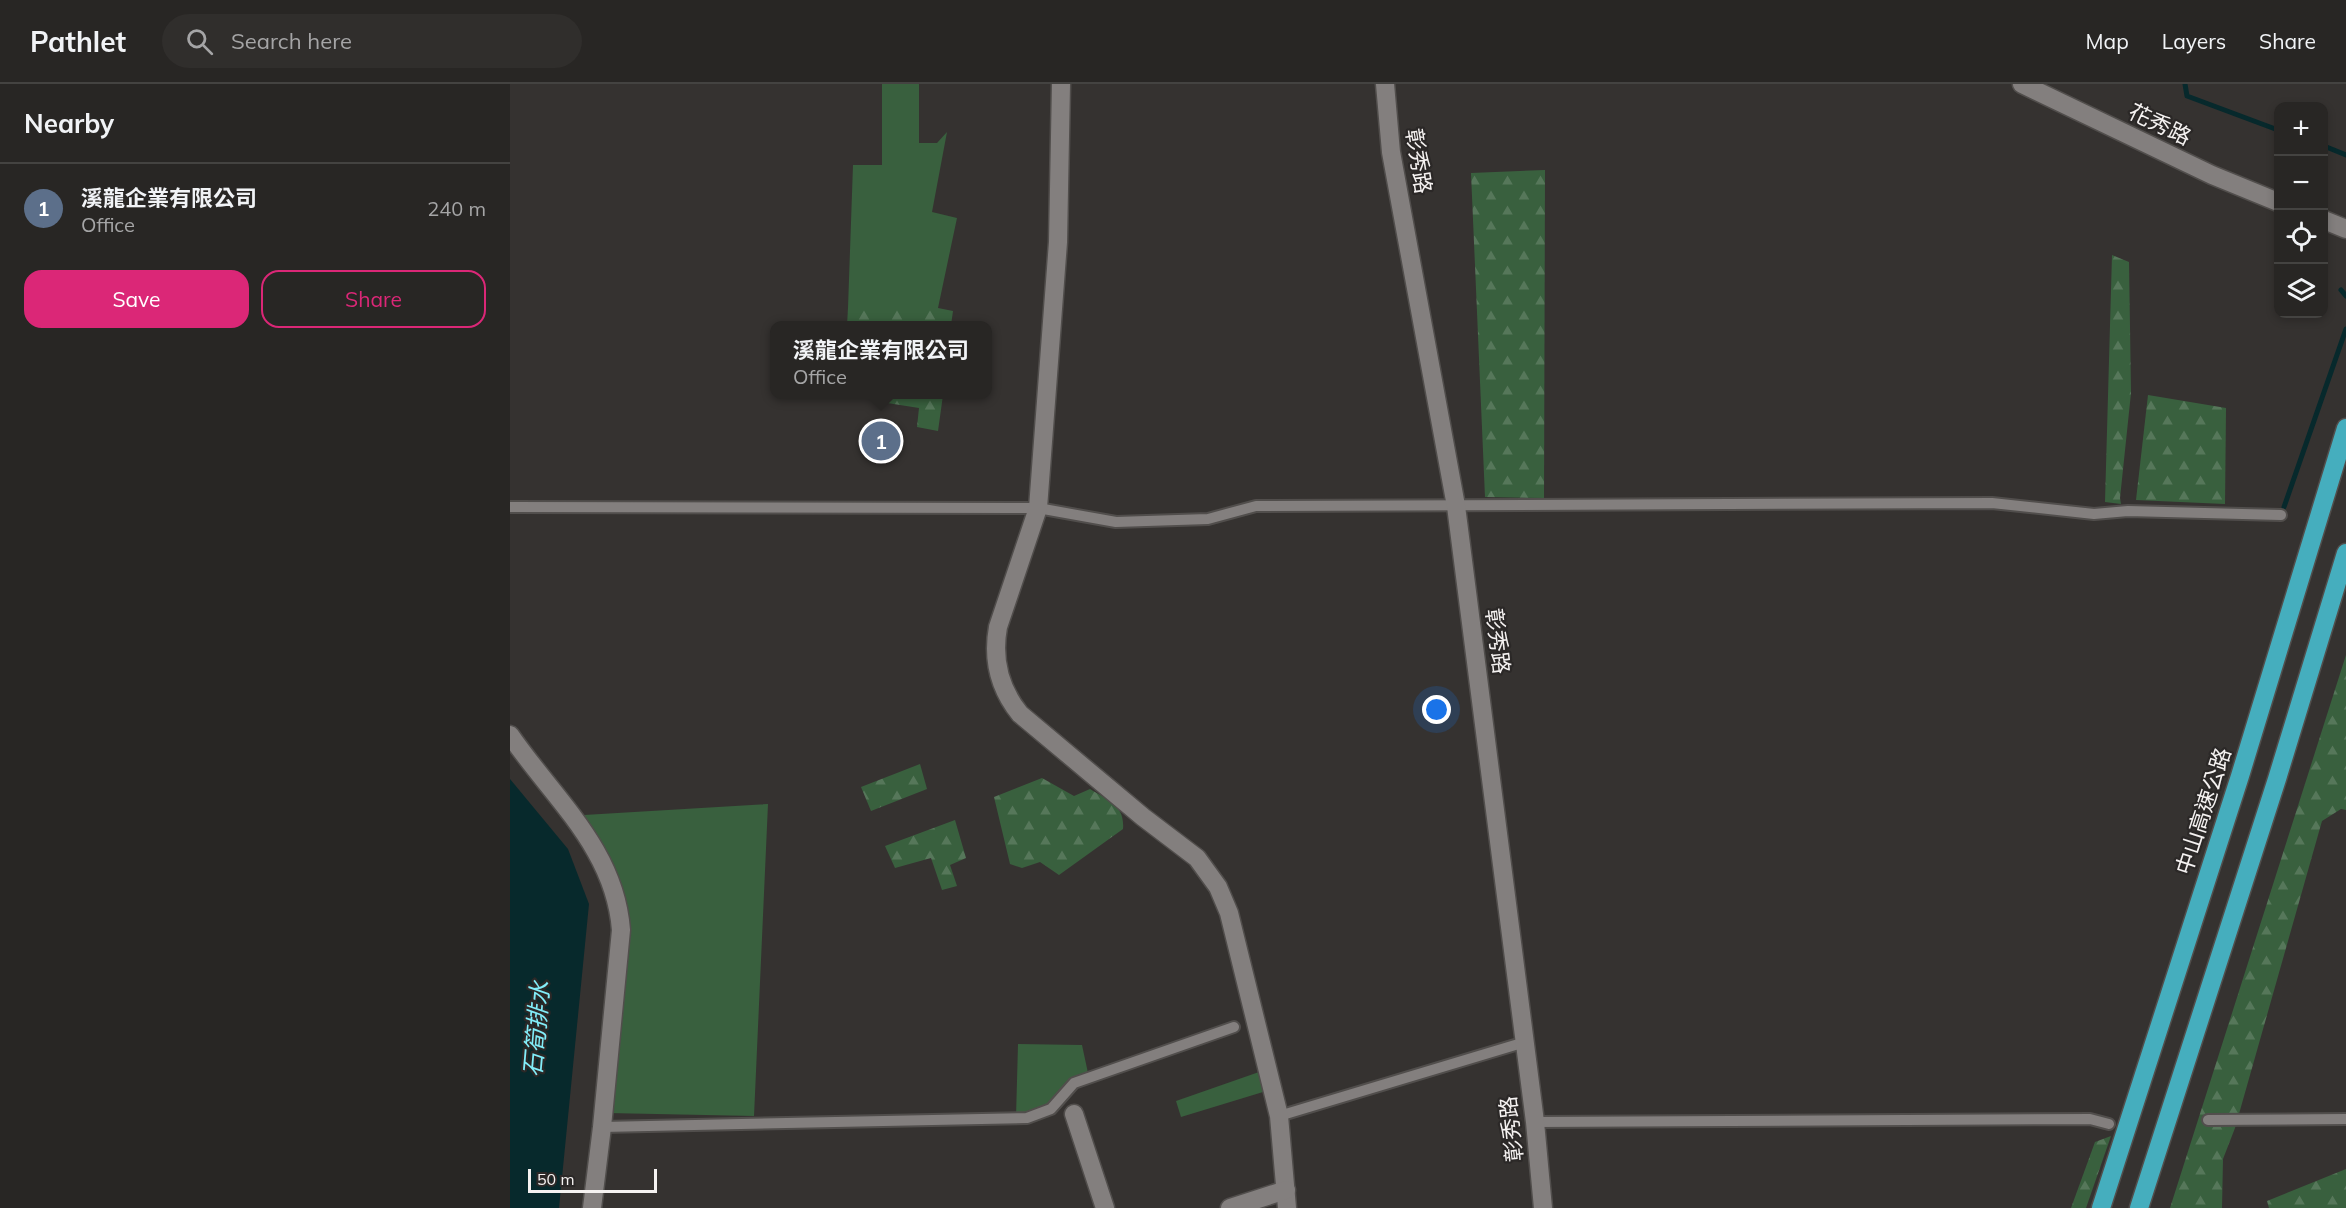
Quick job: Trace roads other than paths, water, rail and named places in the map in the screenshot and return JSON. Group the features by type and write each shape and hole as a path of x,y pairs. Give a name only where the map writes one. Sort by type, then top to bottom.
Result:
{"highway":[{"name":"中山高速公路","path":"2101,1208 2240,776 2346,428"},
{"path":"2139,1208 2277,779 2346,553"}],"street":[{"path":"1060,84 1058,243 1038,508 998,627 995,653 1000,679 1011,703 1029,723 1143,817 1197,858 1218,887 1229,913 1279,1116 1287,1199 1230,1208"},
{"name":"彰秀路","path":"1384,84 1391,152 1456,506 1535,1122 1543,1208"},
{"name":"花秀路","path":"2022,84 2212,175 2274,200"},
{"path":"2328,222 2346,229"},
{"path":"510,735 599,854 607,869 617,899 621,930 592,1208"},
{"path":"1074,1114 1106,1208"}],"lane":[{"path":"510,507 1038,508 1116,522 1208,519 1256,506 1992,503 2094,514 2128,511 2281,515"},
{"path":"602,1127 1027,1118 1052,1109 1074,1083 1234,1026"},
{"path":"1279,1116 1525,1042"},
{"path":"1535,1122 2090,1119 2109,1124"},
{"path":"2208,1120 2346,1119"}],"water":[{"name":"石筍排水","path":"510,779 568,849 589,904 559,1208 510,1208"}],"waterway":[{"path":"2185,84 2187,96 2274,129"},
{"path":"2328,148 2346,155"},
{"path":"2341,290 2346,296"},
{"path":"2284,507 2346,329"}],"place":[{"name":"溪龍企業有限公司","path":"881,441"}]}
